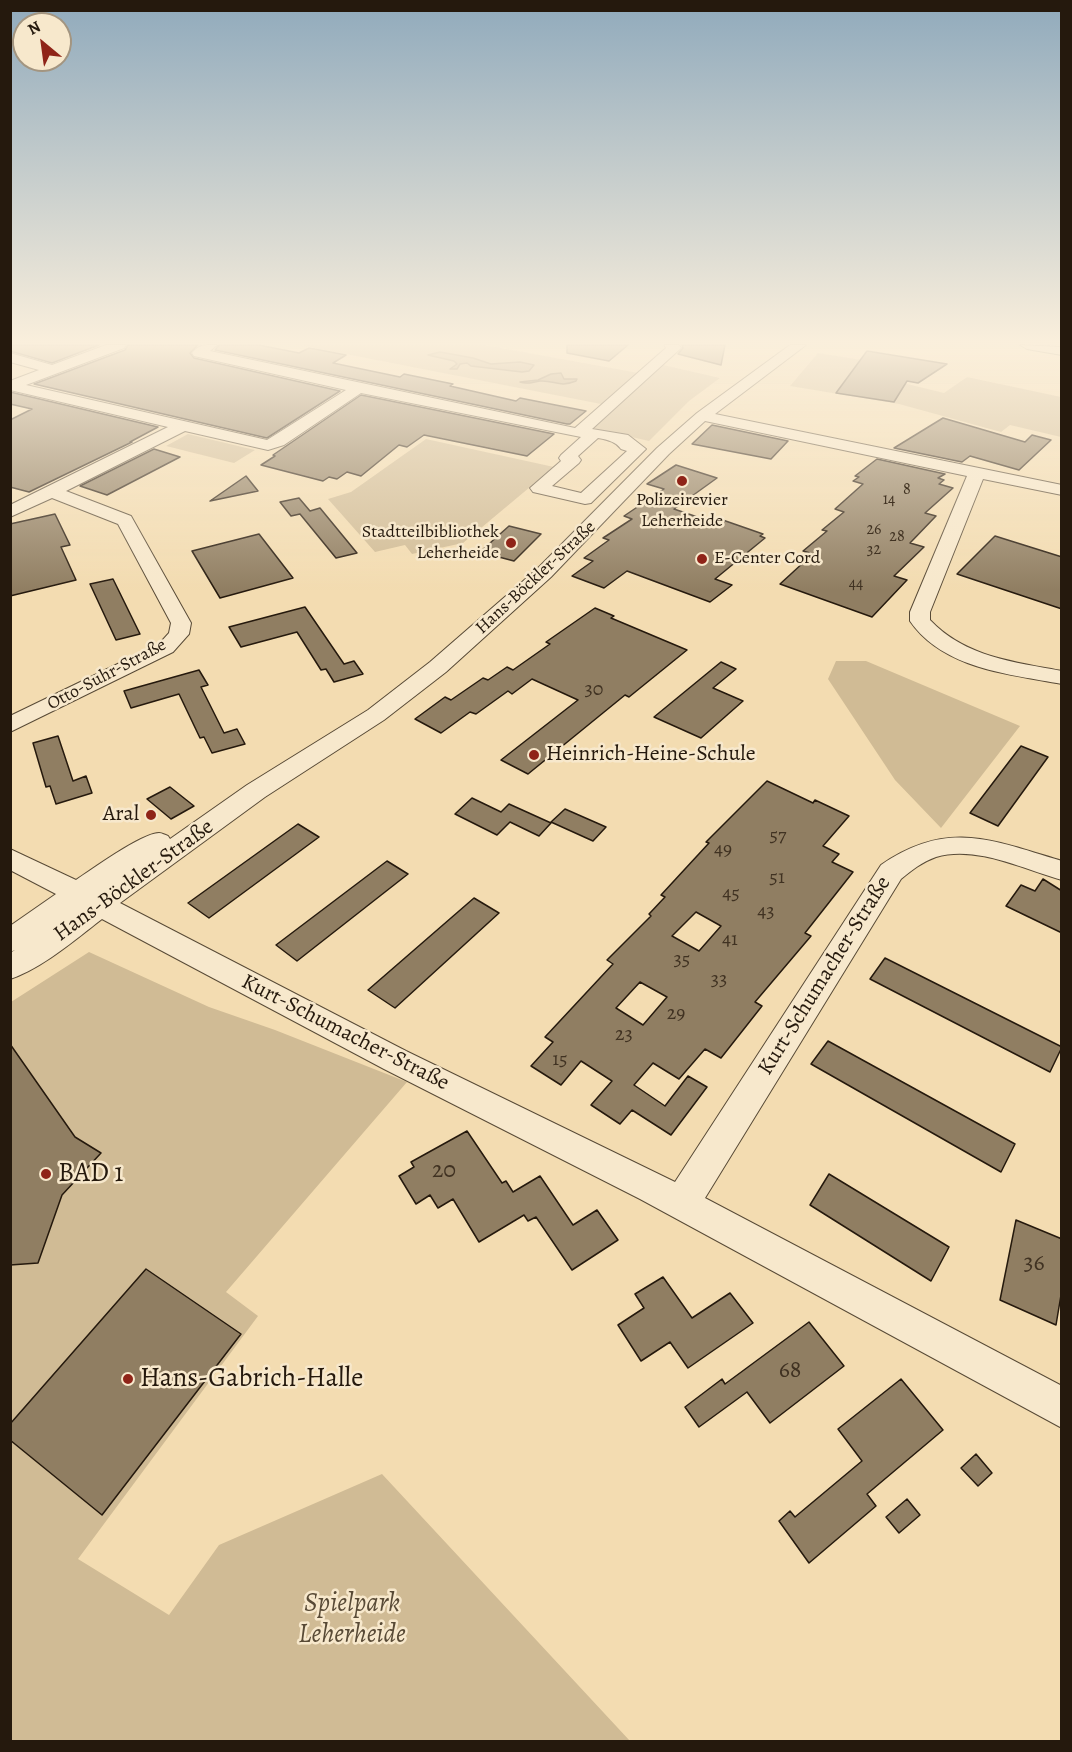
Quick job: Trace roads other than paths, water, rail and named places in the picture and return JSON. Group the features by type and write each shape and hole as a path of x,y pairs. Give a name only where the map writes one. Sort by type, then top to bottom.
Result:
{"street":[{"path":"10,512 181,427"},
{"path":"185,427 260,445 278,442 301,427"},
{"path":"547,427 578,433 585,427"},
{"name":"Hans-Böckler-Straße","path":"10,941 88,900 120,887 256,791 376,714 447,659 544,573 663,451 690,427"},
{"path":"755,427 1062,490"},
{"path":"595,433 622,438 620,440 630,442 627,446 638,449 585,500 551,491 539,488 573,460 567,458 595,433"},
{"path":"977,472 920,612 920,621 940,643 954,651 976,659 1062,678"},
{"name":"Otto-Suhr-Straße","path":"10,726 166,648 179,634 181,623 126,520 53,492"},
{"name":"Kurt-Schumacher-Straße","path":"681,1204 891,872 899,865 928,849 959,844 982,847 1062,871"},
{"name":"Kurt-Schumacher-Straße","path":"10,858 395,1060 681,1204 1062,1408"},
{"name":"Hans-Böckler-Straße","path":"10,968 88,900"}],"place":[{"name":"Polizeirevier Leherheide","path":"682,481"},
{"name":"Stadtteilbibliothek Leherheide","path":"511,543"},
{"name":"E-Center Cord","path":"702,559"},
{"name":"Heinrich-Heine-Schule","path":"534,755"},
{"name":"Aral","path":"151,815"},
{"name":"BAD 1","path":"46,1174"},
{"name":"Hans-Gabrich-Halle","path":"128,1379"}],"park label":[{"name":"Spielpark Leherheide","path":"352,1620"}]}
